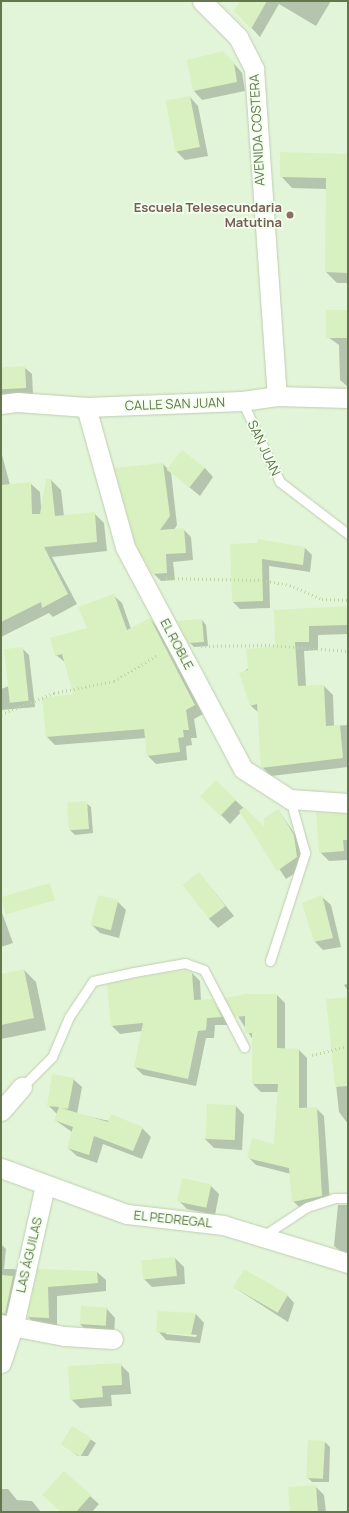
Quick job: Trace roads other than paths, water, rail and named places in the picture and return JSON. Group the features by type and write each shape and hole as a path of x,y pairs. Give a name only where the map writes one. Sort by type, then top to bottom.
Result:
{"street":[{"name":"AVENIDA COSTERA","path":"202,1 238,37 254,69 277,396"},
{"name":"CALLE SAN JUAN","path":"1,404 18,402 86,407 242,401 277,396 348,398"},
{"name":"EL ROBLE","path":"86,407 120,532 142,579 244,769 290,799 348,803"},
{"path":"1,1111 22,1087"},
{"name":"EL PEDREGAL","path":"1,1168 44,1185 127,1214 223,1225 348,1263"},
{"name":"LAS ÁGUILAS","path":"1,1363 7,1324 44,1185"},
{"path":"7,1324 64,1336 112,1338"}],"lane":[{"name":"SAN JUAN","path":"242,401 280,482 348,534"},
{"path":"270,961 305,853 290,799"},
{"path":"22,1087 52,1056 69,1017 93,981 134,972 185,963 204,970 244,1047"},
{"path":"262,1237 307,1207 334,1198 348,1198"}],"place":[{"name":"Escuela Telesecundaria Matutina","path":"290,215"}]}
